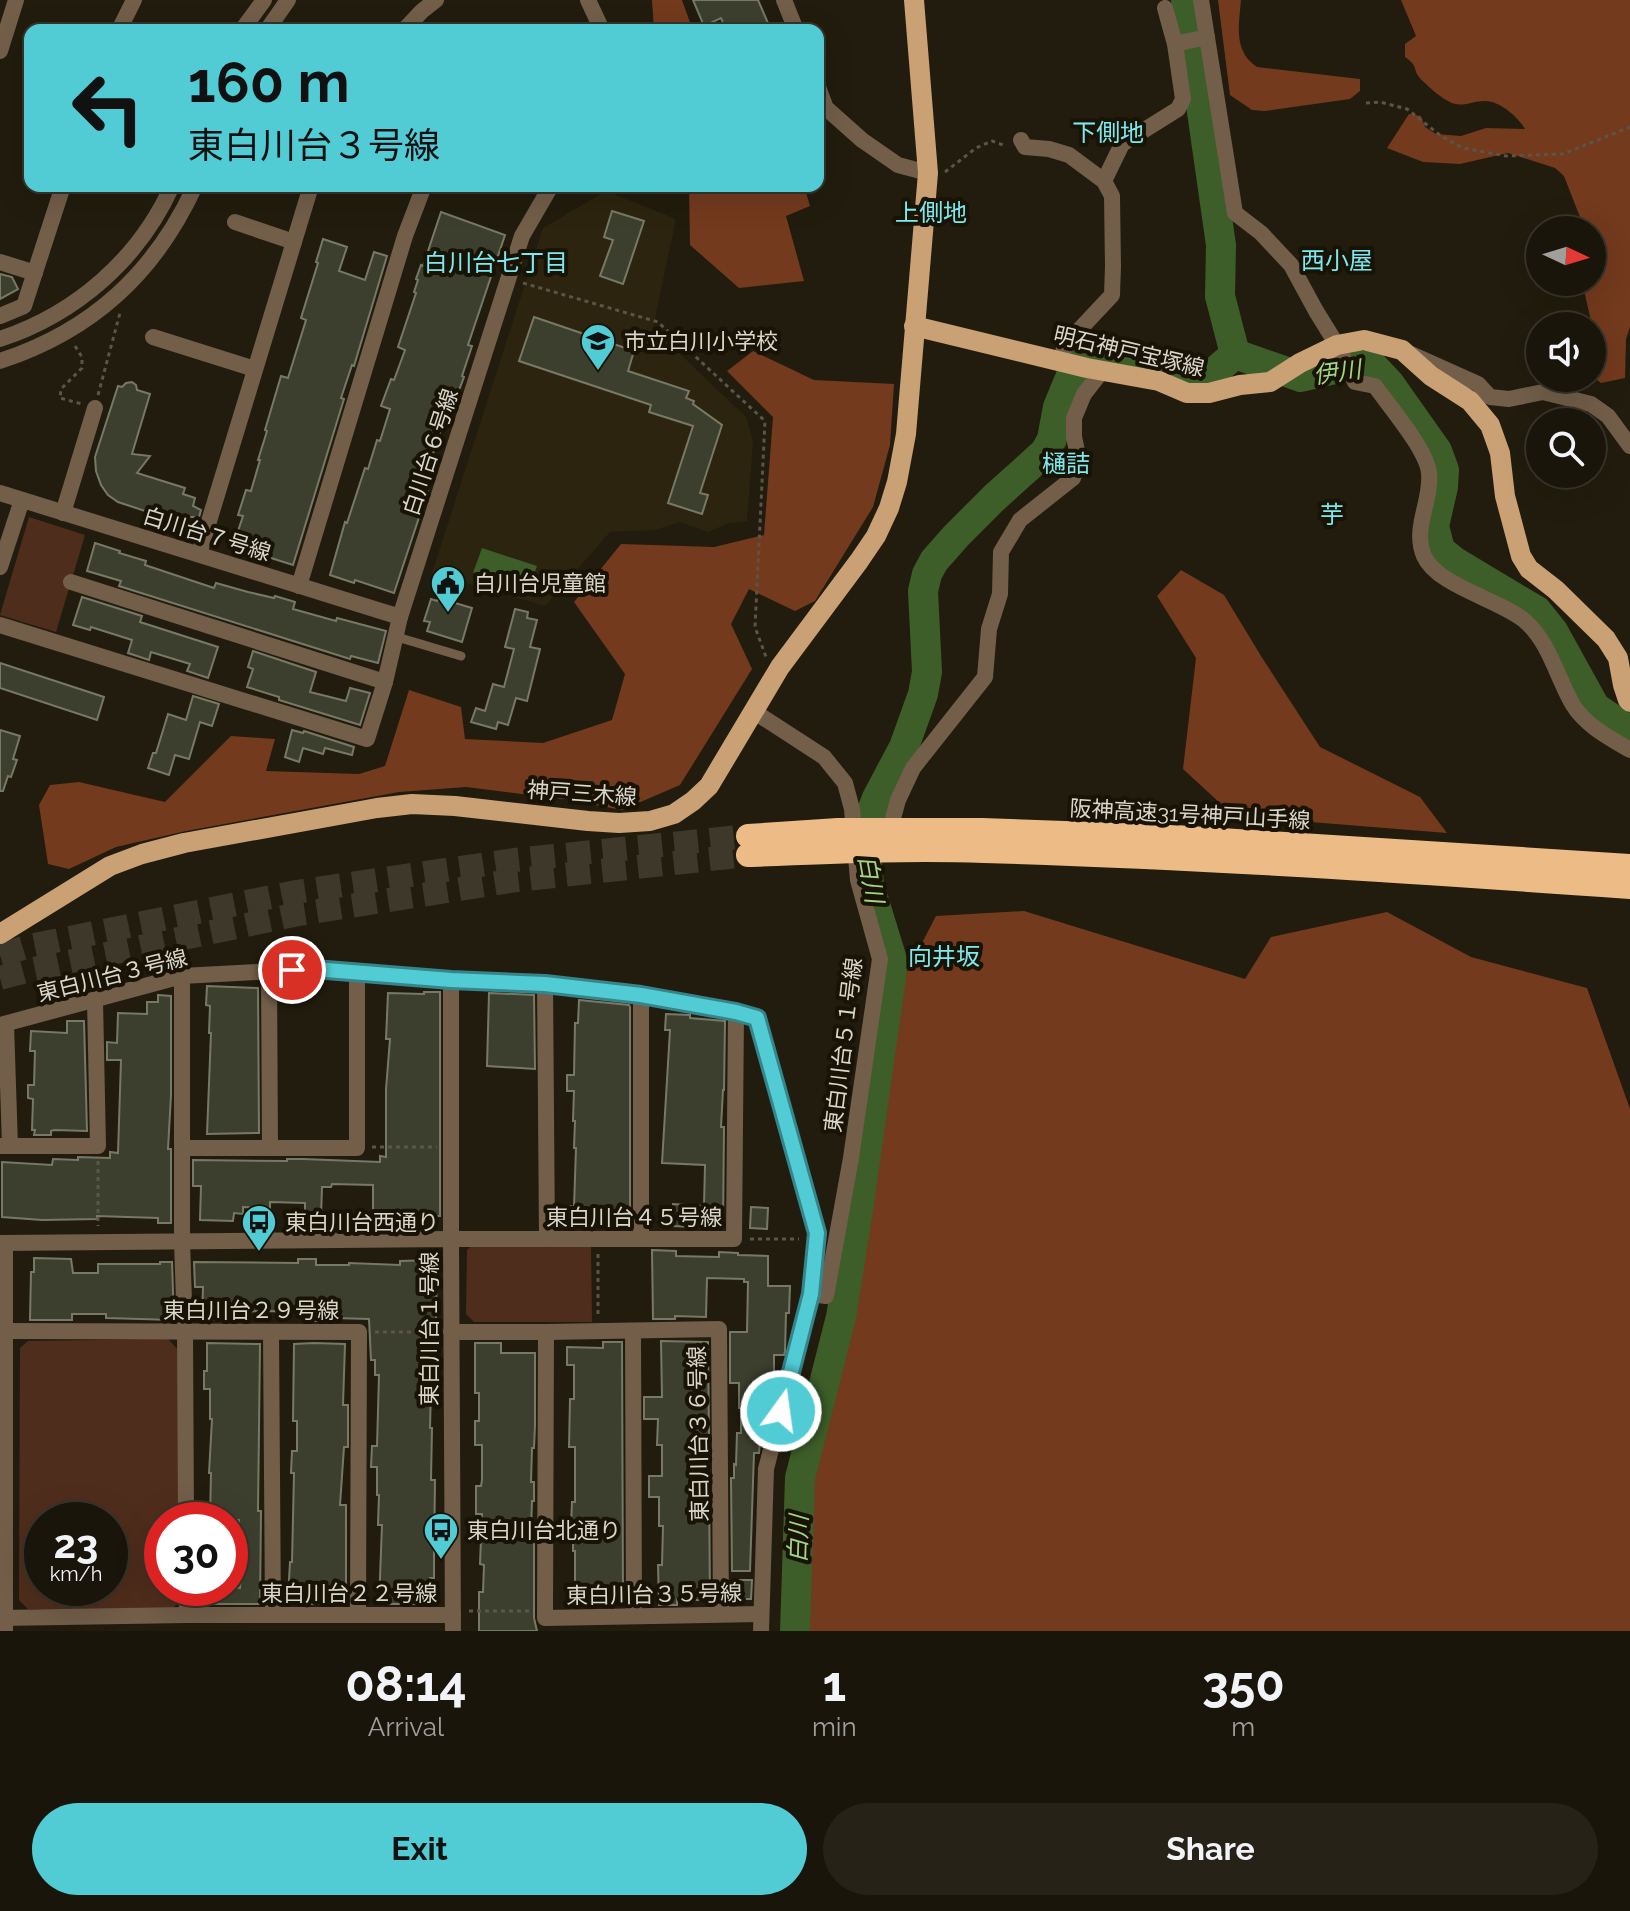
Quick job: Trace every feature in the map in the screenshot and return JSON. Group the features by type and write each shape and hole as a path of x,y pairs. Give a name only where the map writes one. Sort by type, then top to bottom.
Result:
{"highway":[{"name":"阪神高速31号神戸山手線","path":"748,845 844,846 1175,837 1630,887"},
{"name":"阪神高速31号神戸山手線","path":"1393,861 1630,866"}],"main road":[{"path":"914,0 928,180 914,326"},
{"name":"明石神戸宝塚線","path":"914,326 1095,370 1159,381 1187,393 1209,393 1270,382 1337,345 1364,340 1402,350 1431,376 1470,401 1490,425 1500,453 1505,496 1521,556 1529,569 1556,590 1606,639 1618,658 1630,702"},
{"name":"神戸三木線","path":"0,934 110,866 142,854 184,843 377,808 412,804 455,806 619,823 650,821 674,814 709,786 773,678 876,536 897,482 906,434 914,326"}],"street":[{"path":"0,51 16,0"},
{"path":"122,24 134,0"},
{"path":"246,24 264,0"},
{"path":"271,24 288,0"},
{"path":"410,24 436,0"},
{"path":"588,0 596,24"},
{"path":"784,0 794,24"},
{"path":"1201,0 1235,213 1261,233 1291,265 1355,382 1375,386 1425,457 1429,474 1419,538 1425,559 1443,576 1524,620 1542,641 1575,708 1598,731 1630,750"},
{"path":"1104,181 1122,144 1178,109 1183,99 1175,44 1165,8"},
{"path":"1175,44 1207,37"},
{"path":"824,103 862,140 898,165 928,180"},
{"path":"1023,144 1069,155 1104,181 1112,196 1112,295 1066,344 1060,360"},
{"path":"0,316 24,306 61,192"},
{"path":"0,339 51,318 97,286 134,248 169,192"},
{"path":"0,361 59,337 92,316 127,286 163,244 182,216 192,192"},
{"path":"199,554 309,192"},
{"path":"299,586 405,236 422,192"},
{"name":"白川台６号線","path":"0,625 367,739 385,682 400,617 522,236 548,192"},
{"path":"235,222 294,242"},
{"path":"0,262 35,273"},
{"path":"153,337 255,369"},
{"path":"1402,350 1478,384 1490,397 1509,399 1543,392 1591,404 1608,416 1630,446"},
{"path":"753,711 824,757 845,783 852,809 844,846 883,856 898,800 913,768 985,677 989,629 1000,594 1001,552 1020,520 1073,478 1079,460 1074,418 1095,370"},
{"path":"63,513 95,408"},
{"name":"白川台７号線","path":"0,493 400,617"},
{"path":"1,563 22,500"},
{"path":"71,582 385,682"},
{"name":"東白川台５１号線","path":"811,1294 826,1296 851,1158 880,959 858,880 844,846"},
{"name":"東白川台３号線","path":"3,1025 182,976 314,969 545,984 641,995 736,1012"},
{"path":"269,971 270,1148"},
{"path":"182,1148 357,1148 357,972"},
{"path":"182,976 186,1502"},
{"path":"451,980 451,1239"},
{"path":"545,984 547,1238"},
{"path":"641,995 641,1238"},
{"path":"3,1025 5,1146 98,1146 95,1000"},
{"path":"736,1012 757,1018 817,1233 811,1294 766,1469 761,1623"},
{"name":"東白川台４５号線","path":"451,1239 734,1239 736,1012"},
{"name":"東白川台１号線","path":"2,1243 451,1239 453,1619"},
{"path":"2,1243 5,1331 4,1623"},
{"name":"東白川台３６号線","path":"546,1332 719,1329 721,1614"},
{"name":"東白川台２９号線","path":"5,1331 359,1332 358,1615"},
{"path":"633,1331 634,1616"},
{"path":"451,1332 546,1332"},
{"name":"東白川台３５号線","path":"546,1332 545,1618 721,1614 761,1623"},
{"path":"271,1333 273,1615"},
{"path":"187,1606 187,1615"},
{"name":"東白川台２２号線","path":"4,1623 101,1624 187,1615 358,1615 453,1619"}],"lane":[{"path":"397,637 461,656"}],"path":[{"path":"1366,103 1380,102 1407,109 1441,136 1463,148 1506,156 1563,154 1630,127"},
{"path":"928,180 992,141 1009,148 1023,144"},
{"path":"508,279 658,322 765,421 755,627 773,678"},
{"path":"82,368 61,389 60,398 95,408 127,286"},
{"path":"98,1146 98,1242"},
{"path":"357,1148 450,1147"},
{"path":"597,1238 598,1332"},
{"path":"734,1239 817,1239"},
{"path":"359,1332 451,1332"},
{"path":"453,1619 545,1611"}],"shaded area":[{"path":"652,0 682,0 691,24 654,24"},
{"path":"1218,0 1241,0 1239,37 1244,53 1257,67 1360,79 1360,91 1350,99 1265,111 1252,110 1230,95"},
{"path":"1401,0 1630,0 1630,327 1626,339 1625,378 1606,382 1606,312 1589,312 1585,296 1606,296 1606,216 1580,216 1564,176 1555,168 1508,153 1460,164 1423,162 1387,148 1409,114 1421,116 1425,127 1436,134 1461,136 1486,128 1525,129 1513,115 1497,104 1485,101 1462,105 1453,103 1421,80 1414,65 1405,57 1405,44 1416,36"},
{"name":"市立白川小学校","path":"604,192 676,219 653,328 746,417 753,441 747,521 729,523 708,532 680,522 655,530 610,532 545,606 432,573 543,228"},
{"path":"689,192 806,192 810,206 786,216 804,281 739,288 690,245"},
{"path":"753,351 814,380 894,384 890,445 873,507 815,601 795,611 749,589 731,624 752,669 680,785 622,810 466,787 399,792 116,847 69,869 48,864 39,805 50,785 79,782 165,802 231,736 275,739 266,771 359,774 385,766 409,690 461,707 465,739 543,743 612,720 625,674 574,602 621,544 714,547 764,535 773,417 727,371"},
{"path":"29,517 85,535 56,632 0,615"},
{"path":"482,548 537,566 528,592 473,573"},
{"path":"1181,570 1224,595 1320,747 1420,797 1447,833 1234,816 1183,769 1196,658 1157,596"},
{"path":"1024,911 1245,979 1271,937 1387,912 1471,957 1587,988 1630,1109 1630,1631 805,1631 808,1470 834,1374 852,1327 897,991 936,916"},
{"path":"474,1244 591,1245 592,1322 474,1322 466,1314 467,1250"},
{"path":"168,1339 179,1351 180,1502 144,1502 144,1606 175,1606 171,1610 28,1609 25,1606 128,1606 128,1502 24,1502 24,1605 19,1600 20,1348 28,1341"}],"building":[{"path":"693,0 758,0 768,24 724,24 721,18 703,24"},
{"path":"612,211 644,221 623,284 600,276 613,240 604,237"},
{"path":"441,212 505,235 468,345 472,346 464,377 431,460 437,463 394,593 330,575 345,522 377,440 380,441 390,409 381,406 405,350 398,347 416,293 416,279"},
{"path":"323,239 347,247 339,271 365,280 374,252 387,256 354,366 341,398 344,399 293,565 233,546 243,516 238,515 246,490 251,491 281,376 288,378 306,320 301,318"},
{"path":"0,274 12,277 18,289 0,299"},
{"path":"534,317 634,351 628,371 689,391 686,398 694,401 693,404 722,425 700,493 708,495 702,514 668,503 693,426 649,412 651,405 519,361"},
{"path":"132,382 137,390 150,394 132,454 150,456 137,473 185,488 183,494 195,498 193,506 201,510 199,517 189,517 187,525 118,502 101,485 95,457 118,386"},
{"path":"95,543 146,561 145,565 214,588 216,583 275,596 295,602 293,609 386,631 378,663 351,656 350,659 119,586 121,581 87,571"},
{"path":"82,597 142,616 140,622 218,647 208,678 187,671 190,664 151,652 149,660 128,653 132,640 91,627 90,630 73,625"},
{"name":"白川台児童館","path":"438,598 472,608 462,642 427,631 430,622 424,621 431,599 437,601"},
{"path":"515,609 528,612 527,618 537,620 530,647 540,649 527,701 516,698 508,725 498,722 496,729 471,722 476,708 485,711 493,684 504,687 514,649 505,647"},
{"path":"253,651 316,672 310,692 346,701 350,688 370,693 360,725 247,687 253,669 248,667"},
{"path":"0,663 104,697 97,720 0,688"},
{"path":"193,696 219,704 212,726 200,722 189,759 175,755 169,775 148,768 168,714 186,720"},
{"path":"0,730 20,736 13,759 17,760 3,791 0,791"},
{"path":"292,730 354,747 352,755 325,748 323,754 303,748 299,762 285,757"},
{"path":"207,986 258,988 259,1133 207,1134 211,1033 210,1006 206,1005"},
{"path":"440,992 440,1216 406,1219 407,1211 373,1210 373,1185 332,1184 331,1187 322,1187 321,1217 305,1216 305,1203 270,1202 270,1208 243,1207 243,1214 234,1213 233,1221 200,1220 201,1186 193,1186 193,1160 380,1162 380,1156 386,1157 390,1039 386,1039 388,993"},
{"path":"489,993 534,995 535,1069 487,1066"},
{"path":"158,995 171,996 168,1149 171,1149 171,1223 158,1223 158,1218 97,1216 97,1219 42,1220 2,1217 2,1162 52,1165 53,1159 110,1158 110,1152 118,1153 121,1060 107,1060 107,1042 117,1043 118,1013 147,1014 147,1002 158,1002"},
{"path":"579,1000 630,1007 630,1226 568,1226 568,1206 574,1207 576,1148 574,1091 567,1091 567,1075 574,1075 575,1023 578,1023"},
{"path":"666,1014 725,1021 721,1127 724,1127 723,1228 672,1226 673,1204 704,1206 705,1165 662,1163 670,1030 665,1030"},
{"path":"67,1021 84,1021 87,1131 54,1130 51,1135 34,1135 33,1099 28,1098 28,1085 34,1085 35,1051 30,1051 31,1031 67,1033"},
{"path":"751,1207 768,1208 767,1229 750,1228"},
{"path":"652,1250 676,1251 676,1256 719,1257 719,1252 768,1256 768,1286 790,1286 785,1351 784,1355 774,1355 774,1382 765,1382 764,1432 761,1432 759,1453 754,1453 750,1571 732,1571 731,1478 734,1478 736,1465 737,1433 741,1433 741,1408 739,1383 730,1383 730,1332 747,1332 748,1282 744,1279 707,1278 706,1317 653,1319"},
{"path":"34,1258 71,1259 73,1273 98,1273 98,1264 172,1262 174,1320 72,1314 72,1320 30,1320"},
{"path":"298,1259 316,1259 316,1265 400,1265 400,1261 437,1260 430,1428 431,1480 435,1480 434,1578 430,1578 429,1604 379,1604 382,1525 378,1525 377,1467 371,1467 372,1446 377,1446 379,1375 375,1375 375,1360 371,1360 369,1319 315,1321 315,1312 266,1311 226,1312 226,1321 202,1319 203,1287 195,1287 194,1262 298,1263"},
{"path":"661,1341 708,1342 706,1478 709,1478 710,1600 677,1600 677,1605 659,1605 658,1565 662,1565 663,1526 659,1526 659,1497 649,1497 649,1476 662,1476 662,1445 657,1445 658,1419 644,1419 644,1397 662,1397"},
{"path":"603,1342 622,1342 623,1603 568,1605 568,1591 575,1591 575,1551 571,1525 572,1502 575,1502 575,1447 569,1447 574,1365 567,1365 567,1347 603,1348"},
{"path":"207,1343 260,1344 260,1604 248,1604 248,1502 210,1502 212,1419 210,1389 204,1389 204,1371 207,1371"},
{"path":"475,1343 501,1343 501,1353 535,1353 531,1532 534,1532 534,1618 537,1631 479,1631 479,1592 483,1592 484,1565 480,1564 482,1514 476,1514 476,1486 481,1486 482,1480 482,1445 475,1445 479,1393 475,1393"},
{"path":"294,1344 345,1344 343,1405 348,1405 348,1447 344,1447 340,1505 346,1505 346,1604 295,1604 296,1580 289,1580 292,1562 292,1451 297,1451 297,1421 293,1421"},
{"path":"739,1580 752,1580 751,1599 738,1599"}],"waterway":[{"name":"伊川","path":"1186,0 1221,245 1220,296 1235,354"},
{"name":"白川","path":"795,1631 800,1478 841,1317 893,963 869,885 864,831 877,798 904,747 923,694 927,672 923,591 927,574 956,536 1045,452 1052,439 1058,407 1080,354 1094,349 1164,368 1191,381 1211,375 1235,354"},
{"name":"伊川","path":"1235,354 1301,377 1348,366 1372,365 1389,383 1437,451 1444,470 1434,526 1440,550 1537,611 1553,631 1595,707 1630,731"}],"tunnel":[{"path":"0,955 30,946 296,892 514,860 748,836"},
{"path":"0,978 299,914 517,880 748,855"}],"place":[{"name":"市立白川小学校","path":"598,372"},
{"name":"白川台児童館","path":"448,614"},
{"name":"東白川台西通り","path":"259,1253"},
{"name":"東白川台北通り","path":"441,1561"}],"district":[{"name":"下側地","path":"1108,132"},
{"name":"上側地","path":"931,212"},
{"name":"西小屋","path":"1337,260"},
{"name":"白川台七丁目","path":"496,262"},
{"name":"樋詰","path":"1066,463"},
{"name":"芋","path":"1332,514"},
{"name":"向井坂","path":"944,956"}],"route":[{"path":"292,970 545,984 641,995 757,1018 817,1233 811,1294 781,1411"}]}
